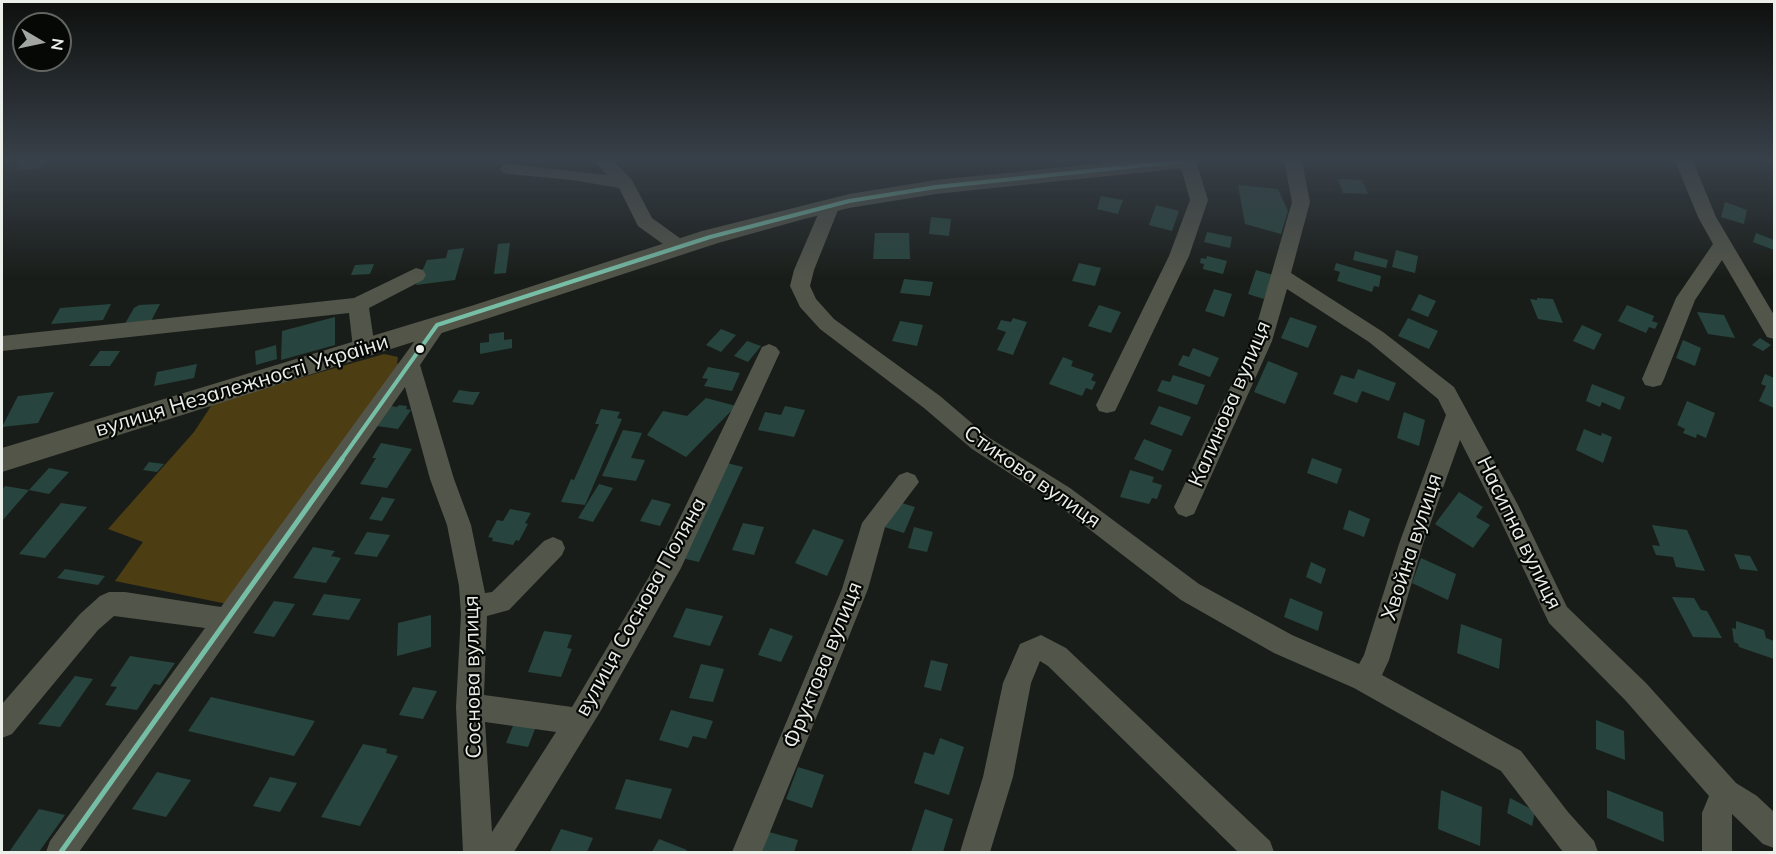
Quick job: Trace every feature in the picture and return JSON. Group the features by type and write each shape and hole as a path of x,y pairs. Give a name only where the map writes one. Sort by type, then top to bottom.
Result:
{"main road":[{"name":"вулиця Незалежності України","path":"2,460 364,348 710,237 831,205 855,201"}],"street":[{"path":"634,201 645,222 681,248"},
{"path":"1107,405 1179,256 1198,201"},
{"name":"Калинова вулиця","path":"1186,507 1262,341 1301,201"},
{"path":"1700,201 1707,217 1774,332"},
{"name":"Стикова вулиця","path":"831,205 804,270 800,286 807,302 827,324 932,402 980,443 1062,495 1190,592 1283,644 1364,679"},
{"path":"1653,379 1686,298 1723,245"},
{"path":"2,344 358,305 416,274"},
{"name":"Насипна вулиця","path":"1280,275 1376,337 1446,393 1509,512 1558,615 1636,692 1726,793 1747,806 1774,832"},
{"path":"358,305 364,348"},
{"path":"61,852 437,325"},
{"name":"вулиця Соснова Поляна","path":"497,852 579,722 672,560 769,352"},
{"name":"Соснова вулиця","path":"410,365 442,479 459,525 472,586 470,708 478,852"},
{"name":"Хвойна вулиця","path":"1364,679 1376,660 1411,544 1458,413"},
{"name":"Фруктова вулиця","path":"747,852 855,589 874,524 907,482"},
{"path":"473,603 488,605 500,602 553,548"},
{"path":"2,724 90,622 109,604 125,604 227,620"},
{"path":"975,852 998,777 1017,683 1029,653 1041,647 1057,657 1259,852"},
{"path":"1364,679 1511,761 1557,823 1583,852"},
{"path":"470,708 579,722"},
{"path":"1717,852 1717,813 1726,793"}],"shaded area":[{"path":"384,354 398,357 397,364 415,357 237,606 115,581 143,542 108,529 194,432 213,403"}],"building":[{"path":"1100,201 1123,201 1118,214 1097,209"},
{"path":"1241,201 1283,201 1288,211 1281,234 1245,224"},
{"path":"1725,202 1747,210 1744,224 1721,217"},
{"path":"1156,205 1179,211 1172,231 1149,225"},
{"path":"931,217 951,219 949,236 929,234"},
{"path":"1207,232 1232,237 1230,248 1204,242"},
{"path":"875,233 909,233 910,259 873,259"},
{"path":"1756,233 1774,240 1774,250 1753,242"},
{"path":"510,243 506,273 494,274 498,244"},
{"path":"464,248 455,280 416,285 427,260 446,258 448,250"},
{"path":"1396,250 1418,256 1415,273 1392,267"},
{"path":"1355,251 1388,260 1386,268 1353,260"},
{"path":"1207,256 1227,261 1223,274 1203,269 1204,264 1200,263 1201,258 1206,259"},
{"path":"1079,263 1101,268 1095,286 1072,281"},
{"path":"1336,263 1381,276 1379,287 1374,286 1372,292 1337,281 1340,272 1334,270"},
{"path":"374,264 370,274 351,275 355,265"},
{"path":"1256,270 1273,275 1264,299 1248,294"},
{"path":"904,279 933,282 930,296 900,293"},
{"path":"1214,289 1232,294 1224,317 1205,311"},
{"path":"1419,294 1436,301 1428,317 1411,310"},
{"path":"1537,298 1553,299 1563,323 1538,319 1530,299 1537,300"},
{"path":"111,304 103,320 51,324 60,308"},
{"path":"160,304 150,323 123,327 134,308 139,305"},
{"path":"1099,305 1121,312 1111,333 1088,326"},
{"path":"1627,305 1654,316 1652,321 1658,323 1655,329 1649,327 1646,333 1618,321"},
{"path":"1697,312 1724,315 1735,338 1708,334"},
{"path":"335,317 335,345 281,360 282,331"},
{"path":"1290,317 1317,326 1308,348 1281,338"},
{"path":"1013,318 1027,322 1013,355 997,350 1006,332 997,329 1001,320 1011,322"},
{"path":"1408,318 1438,331 1429,349 1398,336"},
{"path":"900,321 923,325 917,346 892,341"},
{"path":"1582,325 1602,334 1594,350 1573,341"},
{"path":"721,329 736,335 721,352 706,345"},
{"path":"504,332 504,340 512,339 512,348 480,354 480,343 489,342 489,334"},
{"path":"1760,338 1771,345 1763,351 1752,345"},
{"path":"1683,340 1701,348 1695,366 1676,358"},
{"path":"747,341 761,346 748,362 734,356"},
{"path":"276,345 277,359 256,365 255,351"},
{"path":"1193,348 1219,358 1210,377 1178,365 1183,355 1189,357"},
{"path":"100,351 120,351 110,366 89,366"},
{"path":"1063,357 1073,361 1071,366 1094,374 1091,380 1096,382 1092,390 1086,388 1082,396 1049,384"},
{"path":"1268,361 1298,373 1285,404 1254,392"},
{"path":"197,364 194,378 154,386 157,372"},
{"path":"708,367 740,373 732,391 704,386 708,379 702,378"},
{"path":"1358,369 1396,383 1389,401 1362,391 1357,403 1333,394 1341,375 1354,379"},
{"path":"1765,374 1774,378 1774,408 1759,401 1766,386 1761,384"},
{"path":"1173,375 1205,385 1197,405 1157,391 1162,380 1170,382"},
{"path":"1592,384 1625,397 1620,410 1602,402 1600,407 1586,401"},
{"path":"459,390 480,392 473,405 452,402"},
{"path":"54,392 38,423 2,427 18,396"},
{"path":"706,398 736,406 686,457 647,435 663,411 687,416"},
{"path":"1687,401 1715,413 1706,438 1697,434 1696,438 1683,433 1685,429 1677,425"},
{"path":"391,406 407,406 406,409 411,410 398,429 377,426"},
{"path":"785,406 805,410 794,437 758,430 765,412 781,415"},
{"path":"1159,406 1191,417 1182,436 1150,424"},
{"path":"601,409 620,412 617,418 622,419 585,505 561,502 571,479 574,480 599,424 595,424"},
{"path":"1404,412 1425,420 1419,446 1397,438"},
{"path":"1584,429 1601,436 1602,433 1612,437 1603,463 1576,450"},
{"path":"623,430 642,433 631,458 645,460 636,481 602,476"},
{"path":"1144,439 1172,450 1163,471 1134,459"},
{"path":"381,443 412,449 387,488 360,484 376,458 372,458"},
{"path":"1312,458 1342,469 1337,484 1307,473"},
{"path":"149,462 164,464 157,472 143,470"},
{"path":"723,462 743,467 699,562 677,557"},
{"path":"49,468 69,472 49,494 29,490"},
{"path":"1130,470 1154,477 1152,482 1162,485 1157,499 1152,498 1149,504 1120,497"},
{"path":"599,484 613,488 593,522 578,518"},
{"path":"5,486 29,490 2,521 2,490"},
{"path":"1459,492 1483,507 1476,517 1490,525 1473,548 1435,524"},
{"path":"382,497 395,499 382,521 369,519"},
{"path":"652,499 671,504 660,526 640,521"},
{"path":"895,501 915,507 904,533 881,526"},
{"path":"61,503 87,507 45,558 19,554"},
{"path":"510,509 531,513 519,541 516,540 513,545 492,541 493,538 488,537 497,520 503,521"},
{"path":"1349,510 1370,519 1364,537 1343,529"},
{"path":"743,523 764,527 754,555 732,550"},
{"path":"1652,525 1687,530 1705,571 1676,567 1673,557 1656,555 1652,545 1660,546"},
{"path":"914,527 933,532 927,552 908,548"},
{"path":"813,529 844,540 827,576 795,563"},
{"path":"367,532 390,535 377,557 354,554"},
{"path":"313,547 335,551 331,556 341,558 326,583 293,578"},
{"path":"1734,554 1750,556 1758,571 1740,569"},
{"path":"1421,558 1456,574 1448,600 1412,583"},
{"path":"1311,562 1326,569 1321,584 1306,577"},
{"path":"65,569 105,576 98,585 57,578"},
{"path":"324,594 361,599 349,620 312,615"},
{"path":"1672,597 1694,598 1701,610 1707,611 1722,638 1693,637"},
{"path":"1290,598 1323,612 1318,631 1284,617"},
{"path":"274,601 295,604 274,637 253,633"},
{"path":"686,608 723,616 710,646 673,637"},
{"path":"431,615 431,647 397,656 398,623"},
{"path":"1736,621 1764,630 1766,638 1774,641 1774,659 1739,647 1734,642 1732,628 1736,629"},
{"path":"1461,624 1502,639 1499,669 1457,653"},
{"path":"770,628 793,636 781,662 758,655"},
{"path":"544,631 572,635 567,648 572,649 561,677 528,672"},
{"path":"130,656 175,663 160,685 154,684 137,710 105,705 117,687 110,686"},
{"path":"931,660 948,664 941,691 924,687"},
{"path":"701,664 724,669 713,702 689,698"},
{"path":"75,676 93,679 60,727 38,724"},
{"path":"413,687 437,691 423,719 399,715"},
{"path":"211,697 315,721 294,756 188,731"},
{"path":"671,710 713,721 706,739 693,736 688,748 659,740"},
{"path":"1596,720 1624,731 1625,760 1596,749"},
{"path":"515,721 537,724 528,747 506,743"},
{"path":"940,738 964,747 949,795 914,783 924,752 934,755"},
{"path":"363,744 387,749 386,753 398,756 360,826 321,817"},
{"path":"798,767 824,775 812,808 786,799"},
{"path":"157,772 191,780 166,817 132,809"},
{"path":"270,777 297,783 280,812 253,806"},
{"path":"626,779 672,789 661,819 615,809"},
{"path":"1441,790 1482,807 1480,846 1438,829"},
{"path":"1607,790 1663,812 1664,842 1607,818"},
{"path":"1510,798 1535,811 1532,826 1507,813"},
{"path":"39,809 65,815 39,852 9,852"},
{"path":"925,809 953,819 943,852 911,852"},
{"path":"561,829 593,838 587,852 550,852"},
{"path":"769,832 798,840 794,852 762,852"},
{"path":"659,839 687,850 685,852 652,852"}],"transit line":[{"path":"437,325 710,237 850,201"},
{"path":"61,852 437,325"}]}
